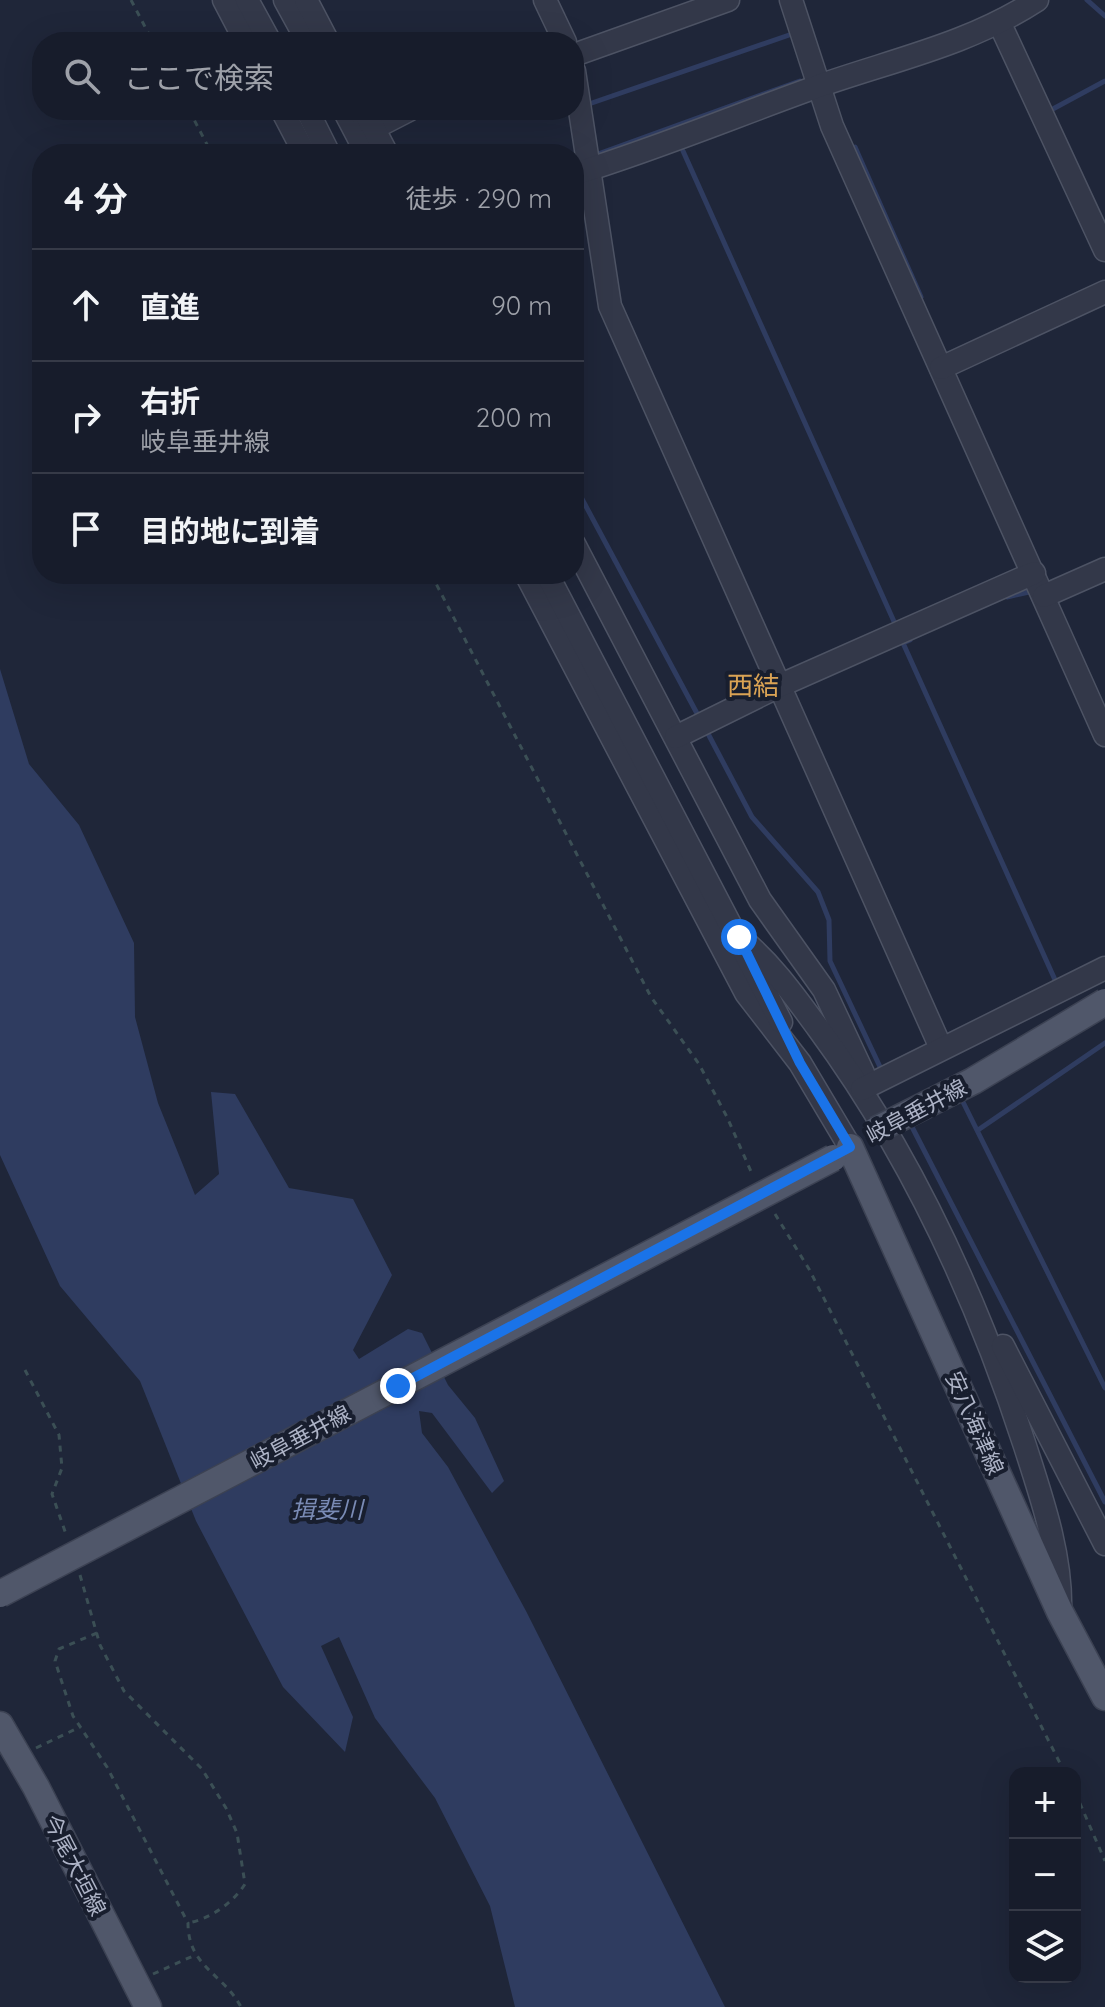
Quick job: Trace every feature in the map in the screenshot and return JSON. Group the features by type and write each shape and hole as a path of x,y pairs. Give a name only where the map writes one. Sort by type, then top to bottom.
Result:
{"main road":[{"name":"岐阜垂井線","path":"0,1594 842,1152 876,1130 973,1081 1105,1002"},
{"name":"安八海津線","path":"842,1152 1060,1612 1105,1697"},
{"name":"今尾大垣線","path":"0,1725 148,2007"}],"street":[{"path":"224,0 241,32"},
{"path":"247,0 265,32"},
{"path":"285,0 303,32"},
{"path":"306,0 323,32"},
{"path":"545,0 560,32"},
{"path":"584,51 728,0"},
{"path":"791,0 832,126 1105,735"},
{"path":"584,171 819,86 967,39 1000,24 1037,0"},
{"path":"1000,24 1105,250"},
{"path":"287,120 300,144"},
{"path":"312,120 324,144"},
{"path":"349,120 362,144"},
{"path":"370,120 382,144"},
{"path":"578,120 580,144"},
{"path":"584,182 610,306 941,1048"},
{"path":"941,368 1105,292"},
{"path":"584,563 760,900 824,990 866,1078 862,1089"},
{"path":"1044,596 1105,569"},
{"path":"676,737 779,686 1034,573"},
{"path":"531,584 746,993 800,1063"},
{"path":"552,584 739,937 842,1152"},
{"path":"739,937 768,960 862,1089 1099,1519 1105,1544"},
{"path":"862,1089 1105,968"},
{"path":"956,1264 1007,1392 1040,1492 1061,1582 1060,1612"}],"path":[{"path":"131,0 148,32"},
{"path":"194,120 207,144"},
{"path":"436,584 651,997 699,1064 754,1178"},
{"path":"769,1204 809,1269 1062,1767"},
{"path":"25,1370 59,1435 62,1468 52,1494 70,1546"},
{"path":"78,1570 97,1633 124,1691 202,1769 237,1833 245,1884 237,1897 188,1923"},
{"path":"97,1633 59,1649 55,1661 73,1716 107,1767 188,1923 188,1942 195,1955 241,2007"},
{"path":"18,1757 81,1726"},
{"path":"1081,1806 1105,1861"},
{"path":"135,1982 195,1955"}],"water":[{"name":"揖斐川","path":"0,669 29,764 79,825 134,943 135,1017 158,1103 195,1195 219,1174 211,1092 235,1094 289,1188 353,1199 392,1275 353,1350 359,1359 408,1329 422,1333 448,1385 475,1418 504,1481 492,1493 432,1413 419,1411 422,1433 448,1467 526,1611 725,2007 515,2007 490,1906 435,1798 375,1718 339,1637 321,1646 353,1717 345,1752 283,1687 196,1521 140,1381 60,1286 0,1155"}],"waterway":[{"path":"1087,0 1105,16"},
{"path":"586,105 795,33"},
{"path":"598,154 800,81"},
{"path":"1051,110 1105,81"},
{"path":"855,147 921,297"},
{"path":"683,151 896,626"},
{"path":"584,503 700,719"},
{"path":"1007,597 1029,592"},
{"path":"910,640 903,643 1056,982 1053,983"},
{"path":"705,728 752,817 818,892 829,920 830,961 882,1071"},
{"path":"978,1130 1105,1043"},
{"path":"961,1098 1105,1388"},
{"path":"910,1123 1105,1502"}],"district":[{"name":"西結","path":"753,685"}],"route":[{"path":"398,1386 850,1147 800,1063 739,937"}]}
